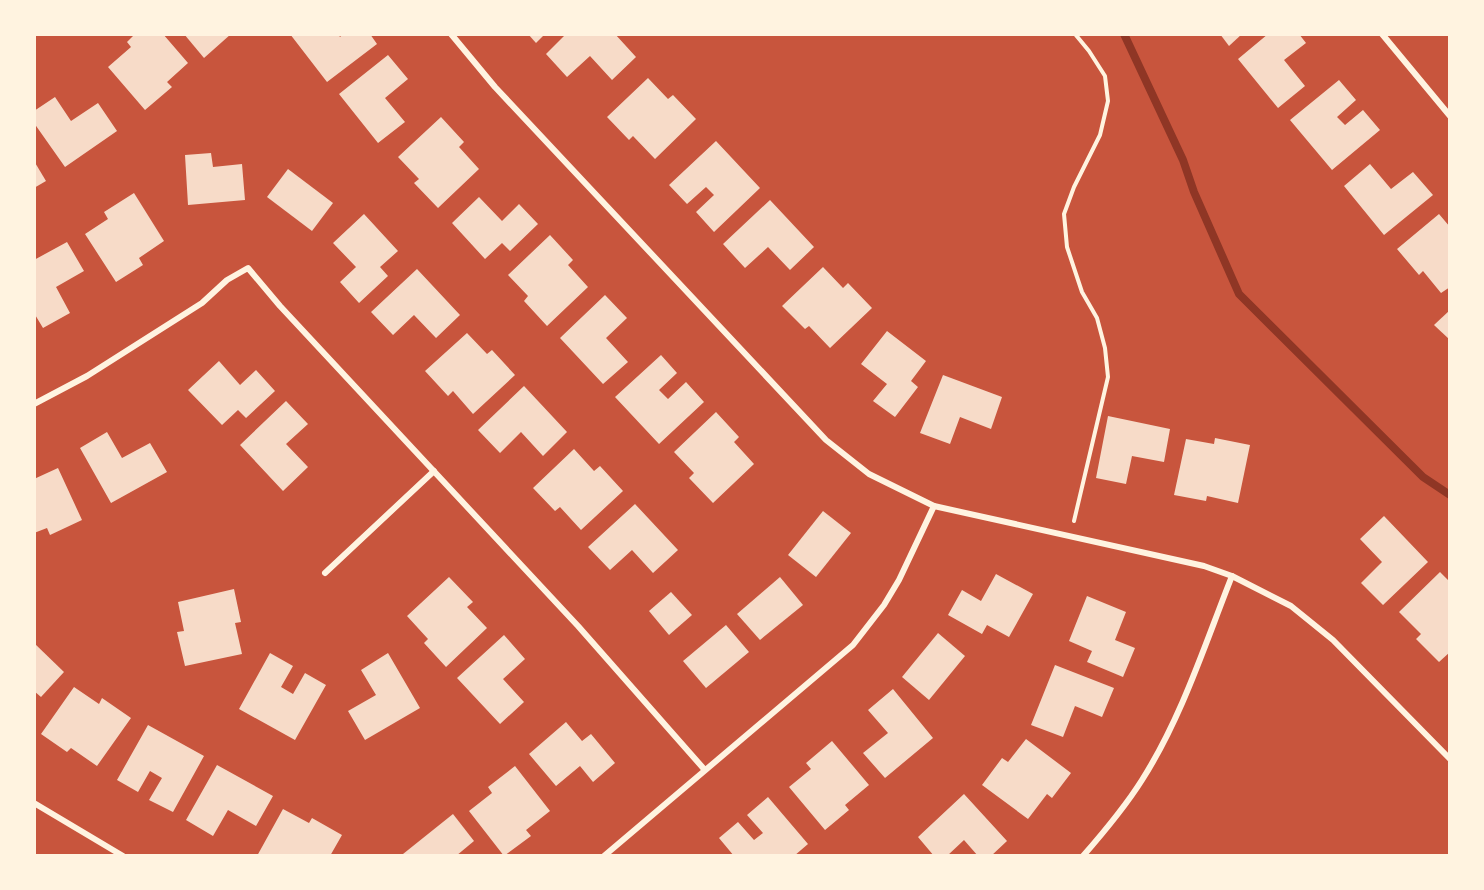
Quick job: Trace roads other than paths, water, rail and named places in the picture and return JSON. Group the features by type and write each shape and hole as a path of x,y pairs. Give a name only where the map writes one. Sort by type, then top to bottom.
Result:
{"street":[{"path":"451,34 495,87 826,440 869,474 934,506 1204,566 1232,576 1291,606 1333,640 1449,759"},
{"path":"1382,34 1449,116"},
{"path":"34,404 87,376 125,352 202,303 227,280 248,268 280,306 578,626 704,769"},
{"path":"325,573 434,471"},
{"path":"604,855 853,645 889,597 934,506"},
{"path":"1083,855 1113,822 1143,780 1177,717 1232,576"},
{"path":"34,804 123,855"}],"waterway":[{"path":"1124,34 1183,160 1194,192 1239,294 1423,477 1450,495"}]}
